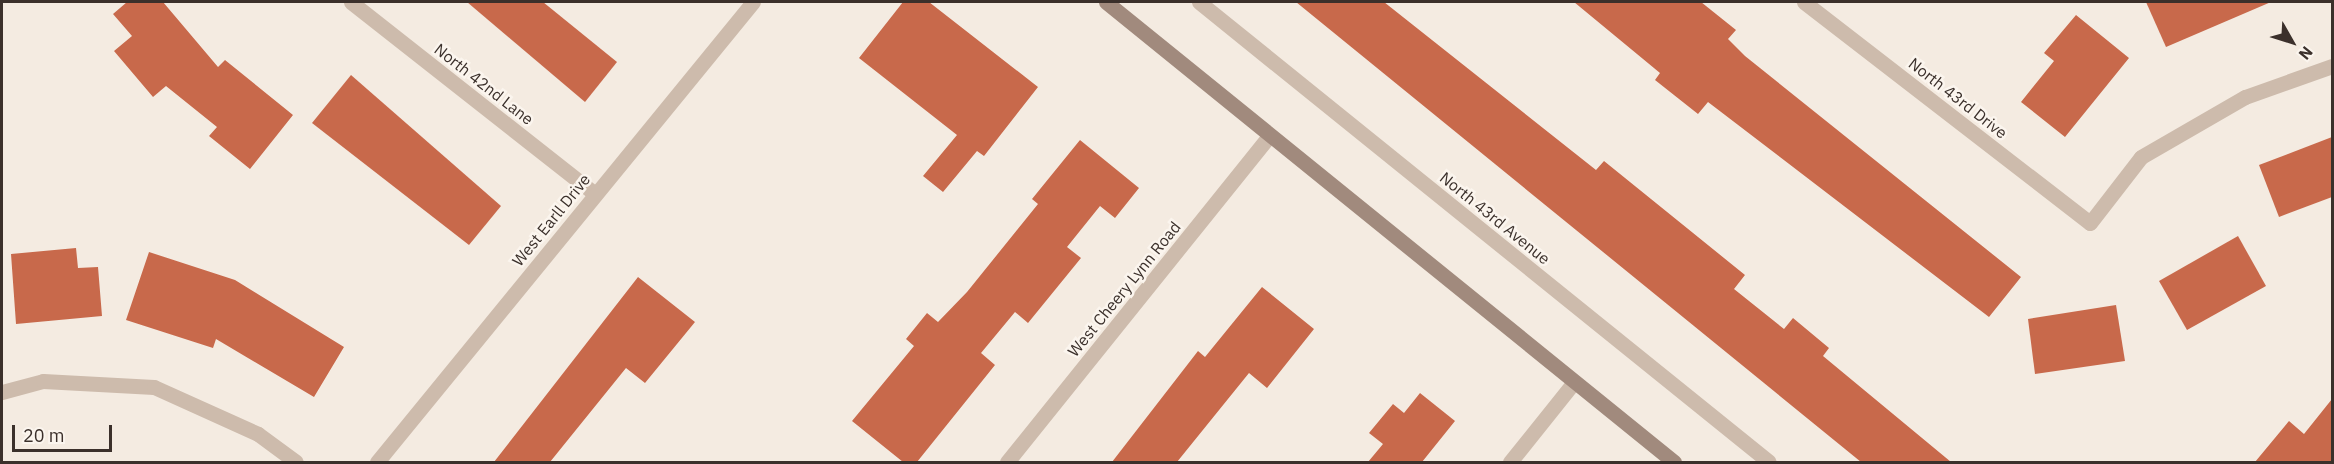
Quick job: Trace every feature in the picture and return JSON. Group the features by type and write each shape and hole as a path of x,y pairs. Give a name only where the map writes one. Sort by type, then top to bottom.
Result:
{"main road":[{"path":"1106,2 1674,462"}],"street":[{"name":"North 42nd Lane","path":"351,2 595,194"},
{"name":"West Earll Drive","path":"377,462 753,2"},
{"name":"North 43rd Avenue","path":"1199,2 1769,462"},
{"name":"North 43rd Drive","path":"1804,2 2090,223 2141,157 2244,97 2332,66"},
{"name":"West Cheery Lynn Road","path":"1007,462 1269,136"},
{"path":"2,392 43,381 154,387 258,434 296,462"},
{"path":"1510,462 1574,382"}],"building":[{"path":"127,2 163,2 218,67 225,60 293,115 250,169 209,136 217,127 166,86 153,97 114,51 132,36 113,14"},
{"path":"467,2 543,2 617,62 585,102"},
{"path":"903,2 929,2 1038,87 984,156 977,151 943,192 923,176 957,135 859,58"},
{"path":"1296,2 1384,2 1596,170 1604,161 1745,275 1734,289 1784,329 1793,318 1829,348 1823,356 1951,462 1861,462"},
{"path":"1574,2 1701,2 1736,30 1728,39 1745,56 2021,277 1989,317 1708,102 1698,114 1655,80 1660,73"},
{"path":"2146,2 2271,2 2166,47"},
{"path":"2076,15 2129,58 2065,137 2021,102 2054,61 2044,53"},
{"path":"351,75 501,206 469,245 312,123"},
{"path":"2332,137 2332,197 2279,217 2259,165"},
{"path":"1080,140 1139,188 1115,218 1100,206 1067,247 1081,258 1028,323 1015,312 981,353 995,365 917,462 903,462 852,421 914,346 906,339 927,313 938,322 967,292 1038,204 1032,199"},
{"path":"2238,236 2266,286 2187,330 2159,281"},
{"path":"76,248 78,268 98,267 102,316 16,324 11,254"},
{"path":"149,252 235,280 344,347 314,397 216,339 213,348 126,320"},
{"path":"638,277 695,322 645,383 626,368 550,462 494,462"},
{"path":"1262,287 1314,329 1267,388 1249,373 1177,462 1112,462 1198,351 1205,357"},
{"path":"2116,305 2125,361 2035,374 2028,319"},
{"path":"1420,393 1455,421 1422,462 1368,462 1383,444 1369,433 1393,404 1404,413"},
{"path":"2332,399 2332,462 2255,462 2289,421 2304,434"}]}
